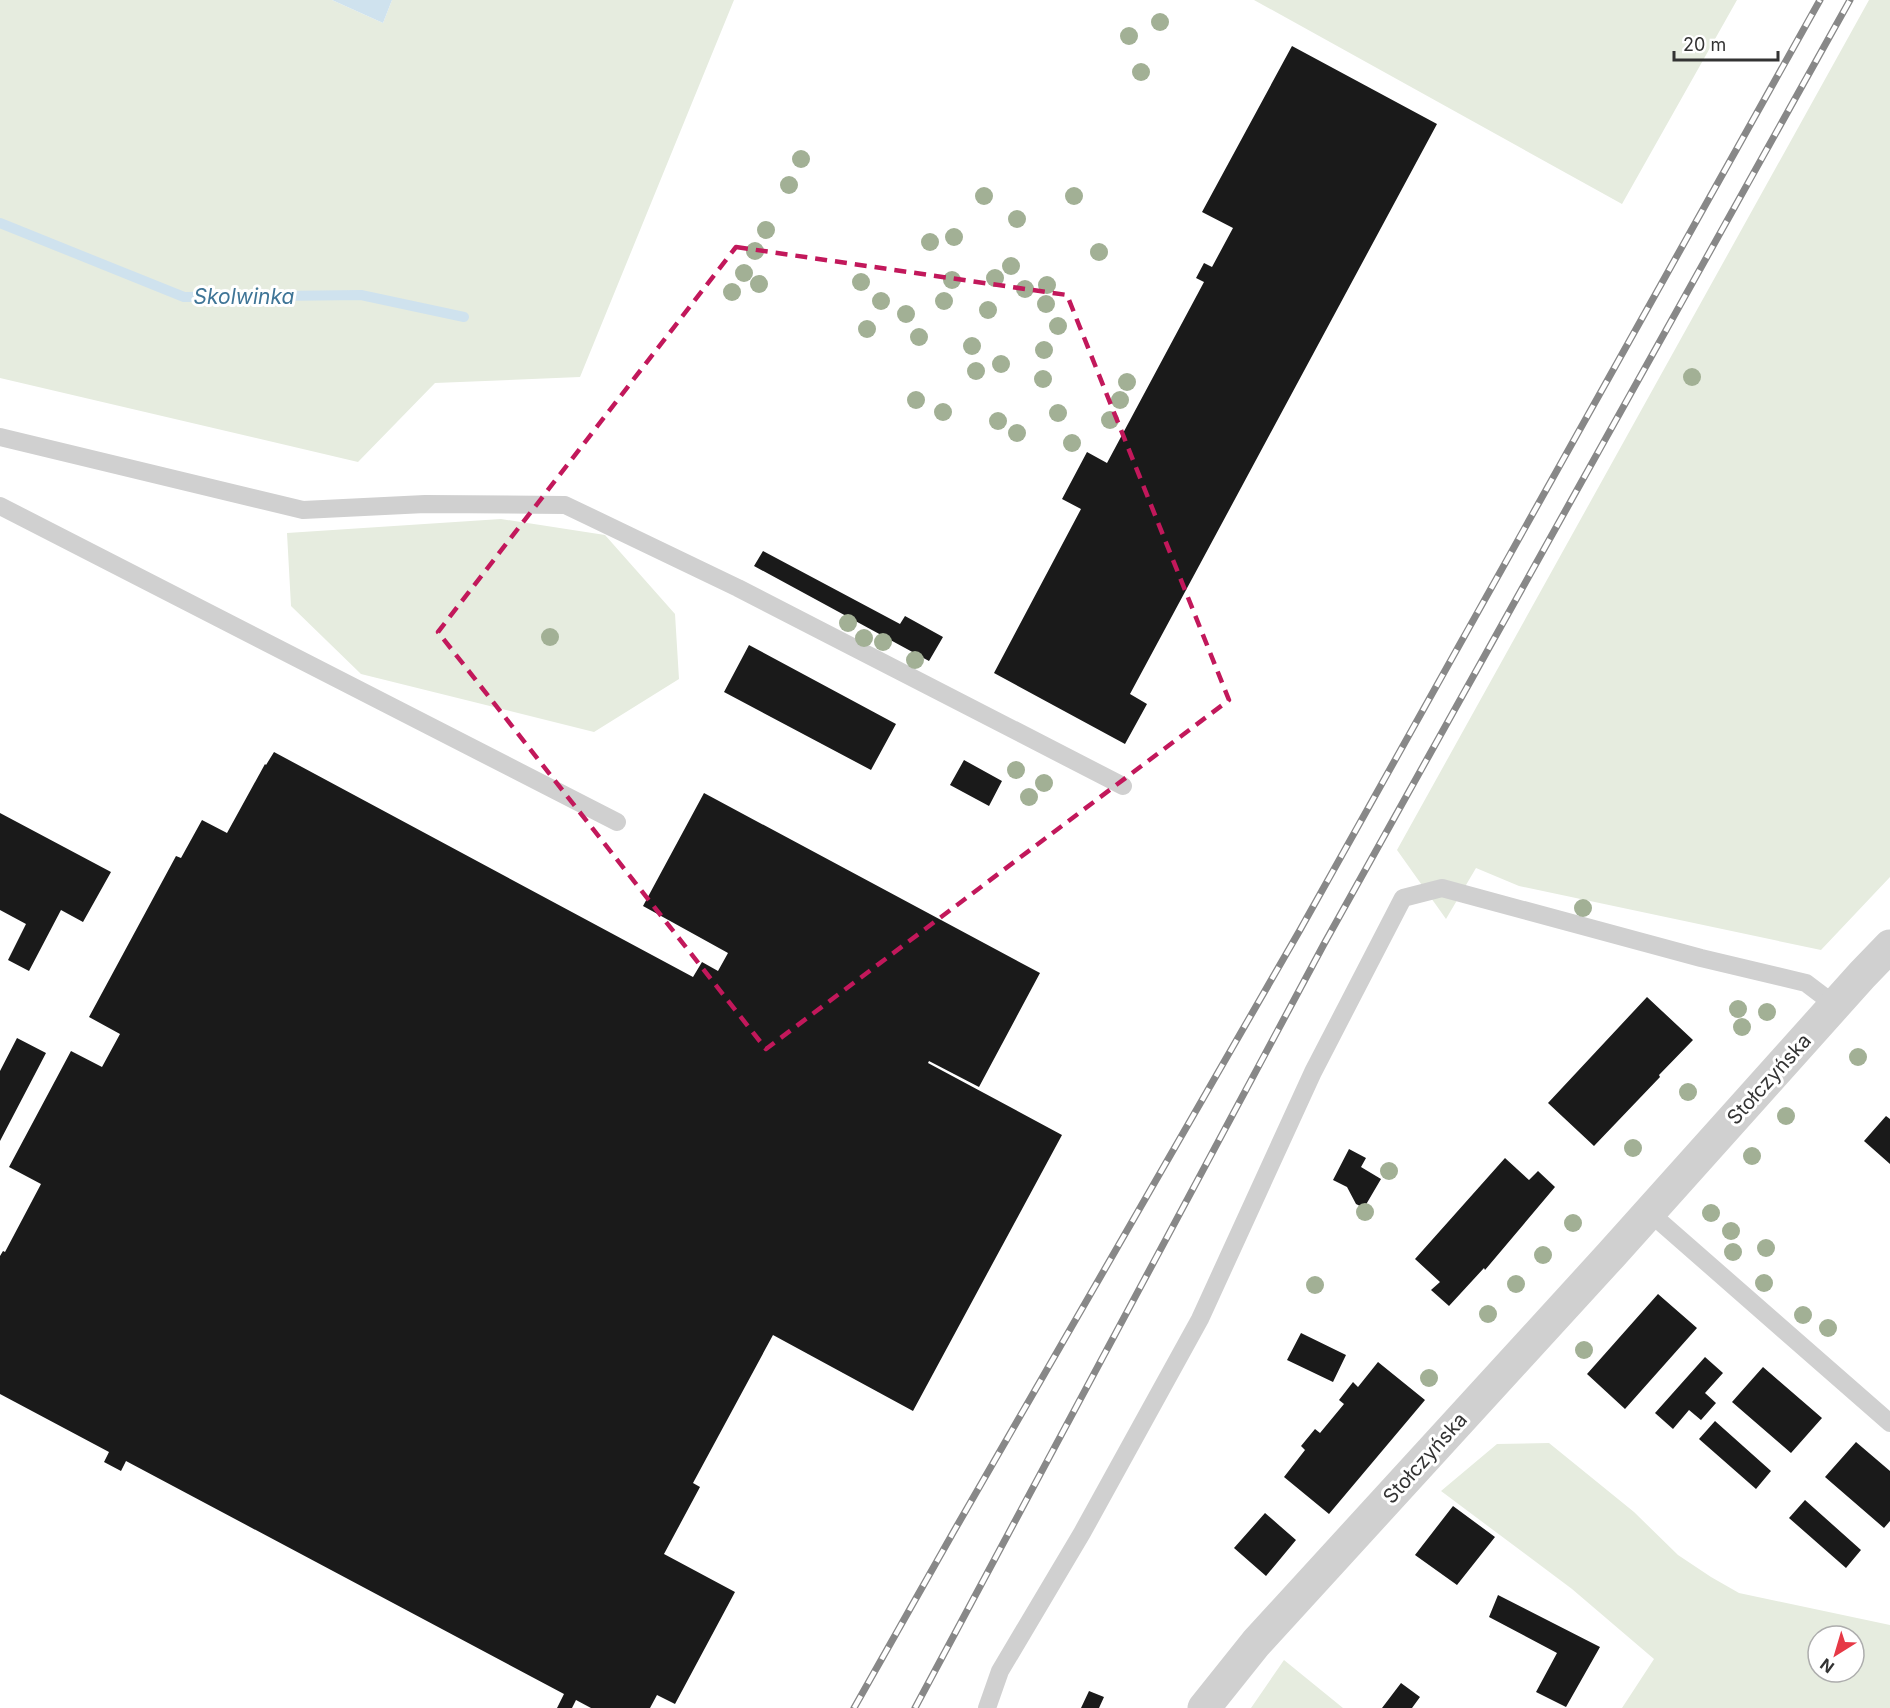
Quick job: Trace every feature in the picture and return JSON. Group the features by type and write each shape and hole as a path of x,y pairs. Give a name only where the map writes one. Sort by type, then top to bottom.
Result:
{"street":[{"name":"Stołczyńska","path":"1204,1708 1256,1643 1890,946"}],"lane":[{"path":"0,437 303,510 425,504 565,504 738,588 1123,786"},
{"path":"0,506 617,822"},
{"path":"987,1708 1000,1671 1082,1533 1200,1319 1313,1072 1403,898 1442,888 1701,958 1806,983 1835,1005"},
{"path":"1649,1212 1890,1423"}],"highlighted area":[{"path":"736,247 1067,295 1229,700 766,1049 438,632"}],"shaded area":[{"path":"0,0 332,0 383,23 392,0 734,0 580,377 435,383 358,462 0,378"},
{"path":"1254,0 1737,0 1622,204"},
{"path":"1869,0 1890,0 1890,877 1821,950 1519,886 1476,868 1446,919 1397,850"},
{"path":"501,519 605,535 675,614 679,679 594,732 361,674 291,606 287,533"},
{"path":"1549,1443 1634,1512 1678,1555 1739,1593 1890,1625 1890,1708 1622,1708 1654,1659 1572,1589 1441,1491 1497,1444"},
{"path":"1284,1660 1343,1708 1251,1708"}],"water":[{"path":"332,0 392,0 383,23"}],"building":[{"path":"1292,46 1437,124 1130,694 1147,704 1125,744 994,673 1081,509 1062,499 1087,452 1107,463 1204,282 1196,278 1204,263 1212,267 1233,228 1202,212"},
{"path":"763,551 900,624 905,616 943,637 929,661 754,566"},
{"path":"749,645 896,724 871,770 724,692"},
{"path":"274,752 693,977 702,962 718,971 728,953 643,906 704,793 1040,973 979,1087 929,1061 928,1063 1062,1135 913,1411 773,1335 693,1483 700,1487 664,1554 735,1592 675,1704 657,1695 650,1708 591,1708 576,1700 572,1708 557,1708 564,1694 126,1461 121,1471 104,1462 109,1452 0,1394 0,1256 3,1251 5,1252 41,1184 9,1167 71,1051 102,1067 120,1034 89,1017 176,856 181,858 202,820 227,833"},
{"path":"964,760 1002,781 989,806 950,785"},
{"path":"0,813 111,872 83,922 61,910 29,971 8,960 26,924 0,910"},
{"path":"1647,997 1693,1040 1594,1146 1548,1103"},
{"path":"17,1038 46,1053 0,1141 0,1071"},
{"path":"1886,1116 1890,1119 1890,1164 1864,1141"},
{"path":"1349,1149 1366,1158 1361,1167 1381,1179 1364,1208 1356,1204 1347,1187 1333,1180"},
{"path":"1505,1158 1529,1180 1538,1171 1555,1187 1485,1270 1484,1268 1449,1306 1431,1290 1440,1282 1415,1259"},
{"path":"1658,1294 1697,1328 1625,1409 1587,1374"},
{"path":"1301,1333 1346,1355 1333,1382 1287,1360"},
{"path":"1705,1357 1723,1373 1705,1393 1716,1403 1701,1420 1689,1410 1673,1429 1655,1413"},
{"path":"1378,1362 1425,1400 1329,1514 1284,1477 1305,1450 1301,1446 1315,1429 1320,1433 1344,1404 1339,1400 1353,1382 1358,1387"},
{"path":"1763,1367 1822,1418 1791,1453 1732,1402"},
{"path":"1715,1421 1771,1471 1756,1489 1699,1439"},
{"path":"1856,1442 1890,1471 1890,1521 1884,1528 1825,1477"},
{"path":"1805,1500 1861,1550 1846,1568 1789,1518"},
{"path":"1453,1506 1495,1537 1457,1585 1415,1555"},
{"path":"1265,1513 1296,1540 1266,1576 1234,1548"},
{"path":"1498,1595 1600,1647 1566,1707 1536,1692 1557,1653 1489,1617"},
{"path":"1401,1683 1420,1697 1412,1708 1382,1708"},
{"path":"1089,1691 1104,1697 1099,1708 1081,1708"}],"waterway":[{"name":"Skolwinka","path":"0,223 184,297 361,295 464,317"}],"railway":[{"path":"854,1708 1300,930 1820,0"},
{"path":"915,1708 1324,944 1850,0"}]}
